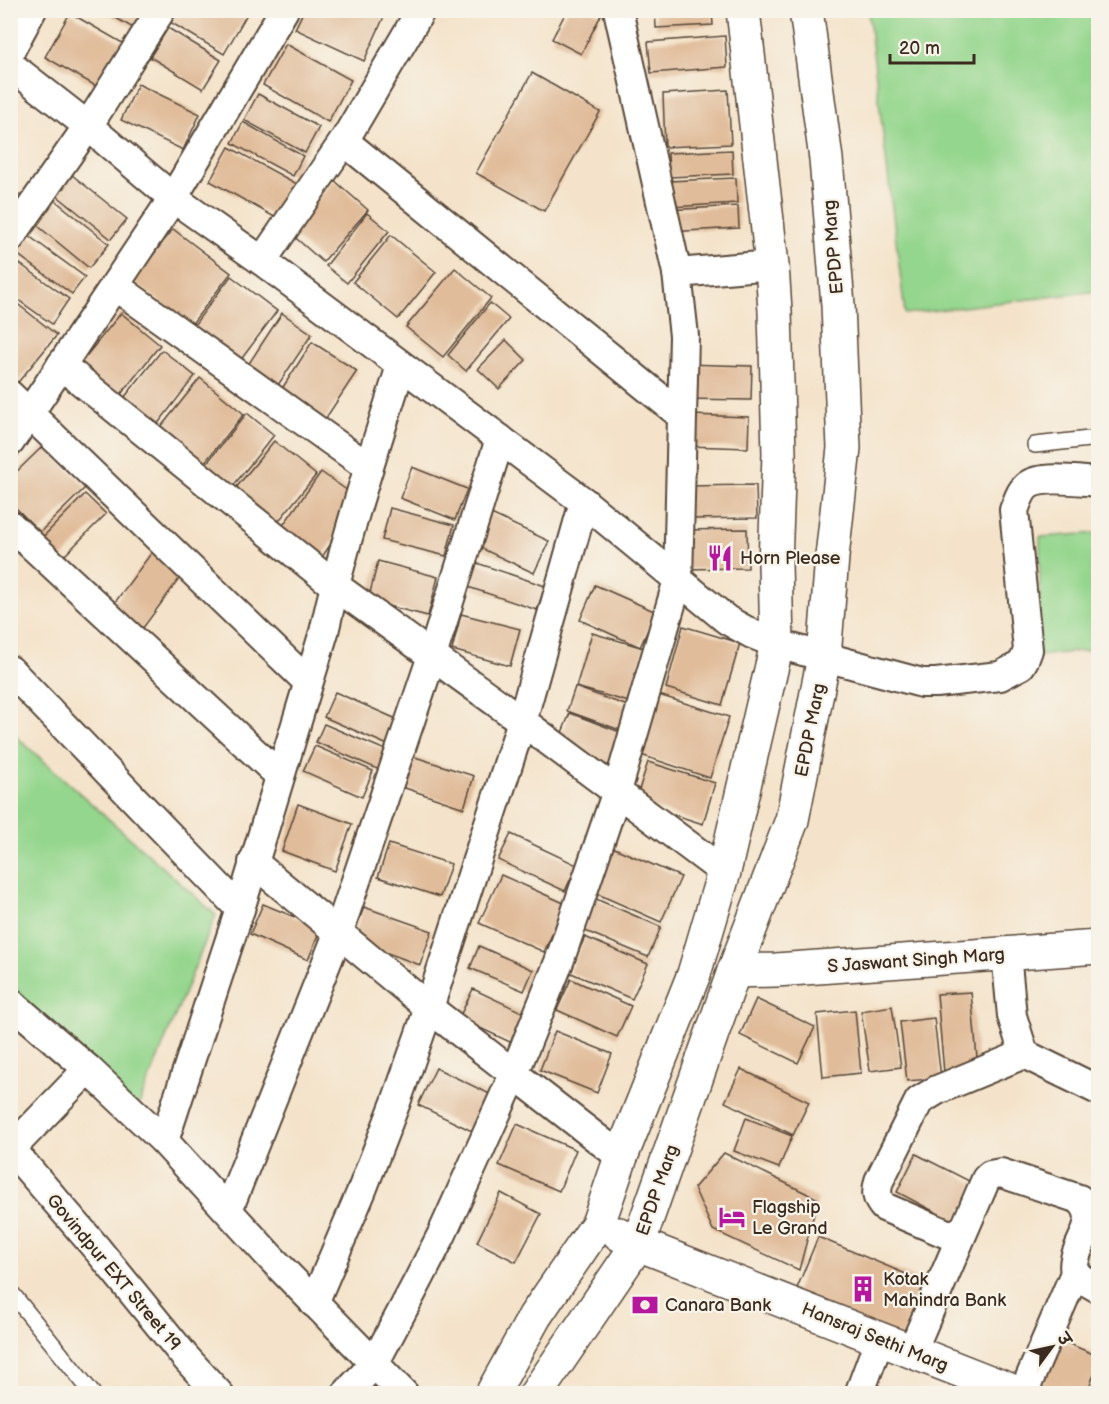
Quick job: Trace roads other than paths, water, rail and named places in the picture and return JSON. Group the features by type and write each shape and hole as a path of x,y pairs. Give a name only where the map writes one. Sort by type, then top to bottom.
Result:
{"main road":[{"path":"492,1394 535,1316 598,1224 621,1156 694,974 724,872 777,644 775,564 779,454 772,265 743,10"},
{"name":"EPDP Marg","path":"536,1394 638,1244 734,971 792,820 824,657 844,448 838,305 827,170 806,10"},
{"name":"S Jaswant Singh Marg","path":"734,971 1098,947"},
{"name":"Hansraj Sethi Marg","path":"598,1224 638,1244 1021,1394"}],"street":[{"path":"10,51 32,10"},
{"path":"10,238 88,126 161,10"},
{"path":"10,442 20,404 61,365 115,286 173,198 284,10"},
{"path":"262,261 344,141 422,10"},
{"path":"346,1394 374,1364 442,1234 514,1074 559,962 617,791 678,580 684,336 677,273 618,10"},
{"path":"10,65 88,126 173,198 262,261 625,533 728,620 752,634 777,644 922,683 956,682 1000,676 1015,669 1026,658 1028,650 1014,510 1020,495 1029,485 1044,480 1098,482"},
{"path":"344,141 681,415"},
{"path":"677,273 772,265"},
{"path":"115,286 368,467"},
{"path":"61,365 334,585 522,721 724,872"},
{"path":"164,1141 240,909 324,632 334,585 368,467 401,366"},
{"path":"20,404 309,682"},
{"path":"228,1210 338,934 432,656 500,439"},
{"path":"314,1303 375,1157 429,1008 522,721 584,502"},
{"path":"10,525 279,776"},
{"path":"10,670 240,909"},
{"path":"253,862 429,1008 621,1156"},
{"path":"1006,953 1012,1016 1024,1054 1098,1090"},
{"path":"13,1010 87,1069 164,1141 314,1303 404,1394"},
{"path":"962,1230 955,1234 947,1234 884,1207 878,1201 876,1190 879,1181 919,1101 937,1090 1024,1054"},
{"path":"11,1150 87,1069"},
{"name":"Govindpur EXT Street 19","path":"11,1150 219,1394"},
{"path":"912,1351 962,1230 986,1179 996,1173 1079,1199 1087,1205 1090,1216 1075,1263 1087,1280 1021,1394"},
{"path":"859,1394 880,1338"}],"lane":[{"path":"1035,445 1098,438"},
{"path":"10,1291 93,1394"}],"place":[{"name":"Horn Please","path":"720,558"},
{"name":"Flagship Le Grand","path":"732,1217"},
{"name":"Kotak Mahindra Bank","path":"863,1289"},
{"name":"Canara Bank","path":"645,1305"}]}
